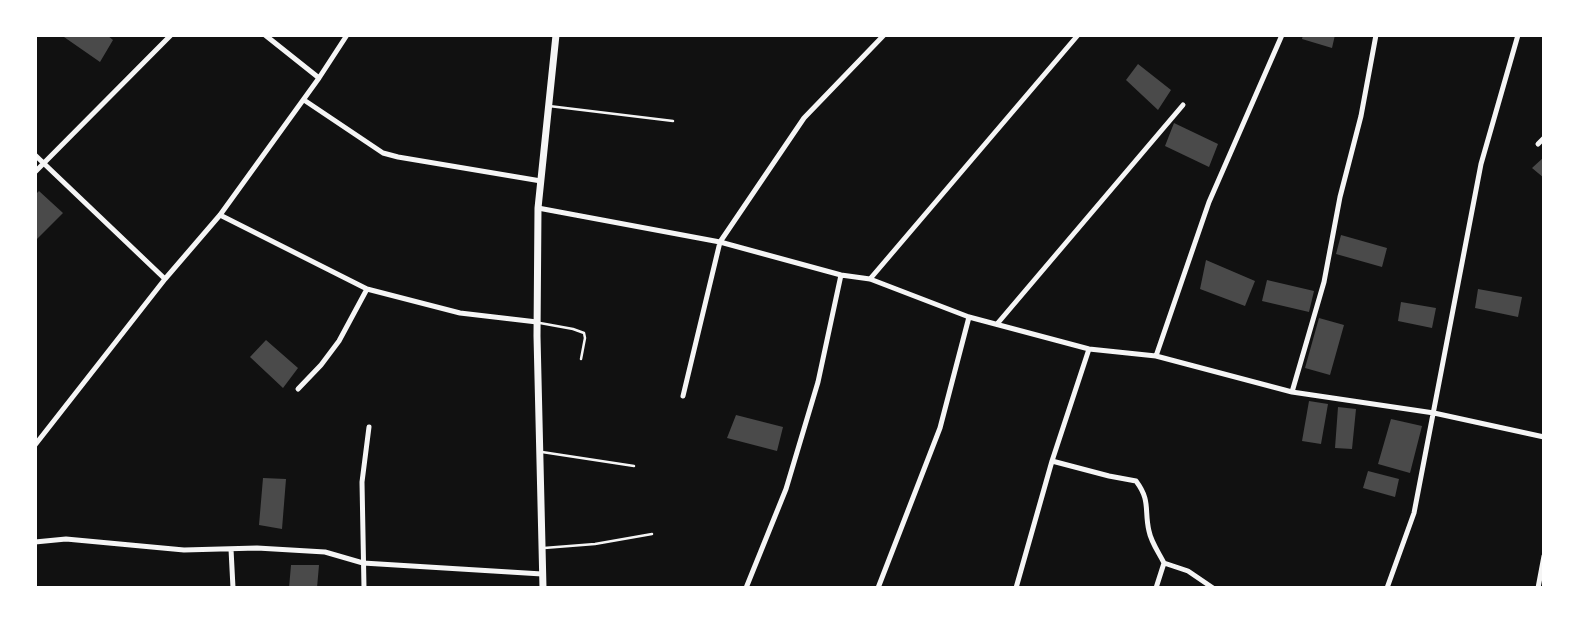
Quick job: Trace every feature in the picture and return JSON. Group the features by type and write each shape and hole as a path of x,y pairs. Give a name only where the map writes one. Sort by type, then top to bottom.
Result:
{"main road":[{"path":"543,588 537,322 538,208 556,35"}],"street":[{"path":"35,172 171,35"},
{"path":"265,35 319,78"},
{"path":"35,444 164,279 220,215 347,35"},
{"path":"683,396 720,242 804,118 884,35"},
{"path":"870,279 1078,35"},
{"path":"1156,356 1209,202 1282,35"},
{"path":"1292,392 1324,282 1376,35"},
{"path":"1387,588 1414,513 1480,164 1518,35"},
{"path":"303,100 383,153 541,181"},
{"path":"997,324 1183,105"},
{"path":"1538,144 1544,138"},
{"path":"35,155 164,279"},
{"path":"538,208 720,242 841,275 870,279 969,317 1089,349 1156,356 1292,392 1434,413 1544,437"},
{"path":"220,215 367,289 460,313 537,322"},
{"path":"746,588 786,489 817,382 841,275"},
{"path":"298,389 339,341 367,289"},
{"path":"878,588 940,428 969,317"},
{"path":"1016,588 1052,461 1089,349"},
{"path":"364,588 362,482 369,427"},
{"path":"1052,461 1136,481 1147,503 1149,533 1164,563 1156,588"},
{"path":"35,542 66,539 184,550 257,548 325,552 363,563 542,574"},
{"path":"231,549 233,588"},
{"path":"1538,588 1544,556"},
{"path":"1164,563 1188,571 1213,588"}],"lane":[{"path":"549,106 673,121"},
{"path":"537,322 584,333 581,359"},
{"path":"539,451 634,466"},
{"path":"541,548 595,544 652,534"}],"building":[{"path":"107,35 113,40 100,62 64,37"},
{"path":"1303,35 1335,35 1332,48 1302,39"},
{"path":"1138,64 1171,90 1158,110 1126,80"},
{"path":"1174,123 1218,144 1209,167 1165,146"},
{"path":"1544,157 1544,178 1532,168"},
{"path":"39,191 63,213 35,241 35,195"},
{"path":"1341,235 1387,248 1382,267 1336,254"},
{"path":"1206,260 1255,281 1245,306 1200,289"},
{"path":"1267,280 1314,291 1309,312 1262,301"},
{"path":"1478,289 1522,297 1518,317 1475,308"},
{"path":"1401,302 1436,308 1432,328 1398,321"},
{"path":"1319,318 1344,325 1330,375 1305,368"},
{"path":"266,340 298,368 283,388 250,357"},
{"path":"1309,401 1328,404 1321,444 1302,441"},
{"path":"1338,407 1356,409 1352,449 1335,448"},
{"path":"736,415 783,427 777,451 727,438"},
{"path":"1391,419 1422,426 1410,473 1378,464"},
{"path":"1368,471 1399,479 1395,497 1363,488"},
{"path":"263,478 286,479 282,529 259,525"},
{"path":"291,565 319,565 317,588 289,588"}]}
